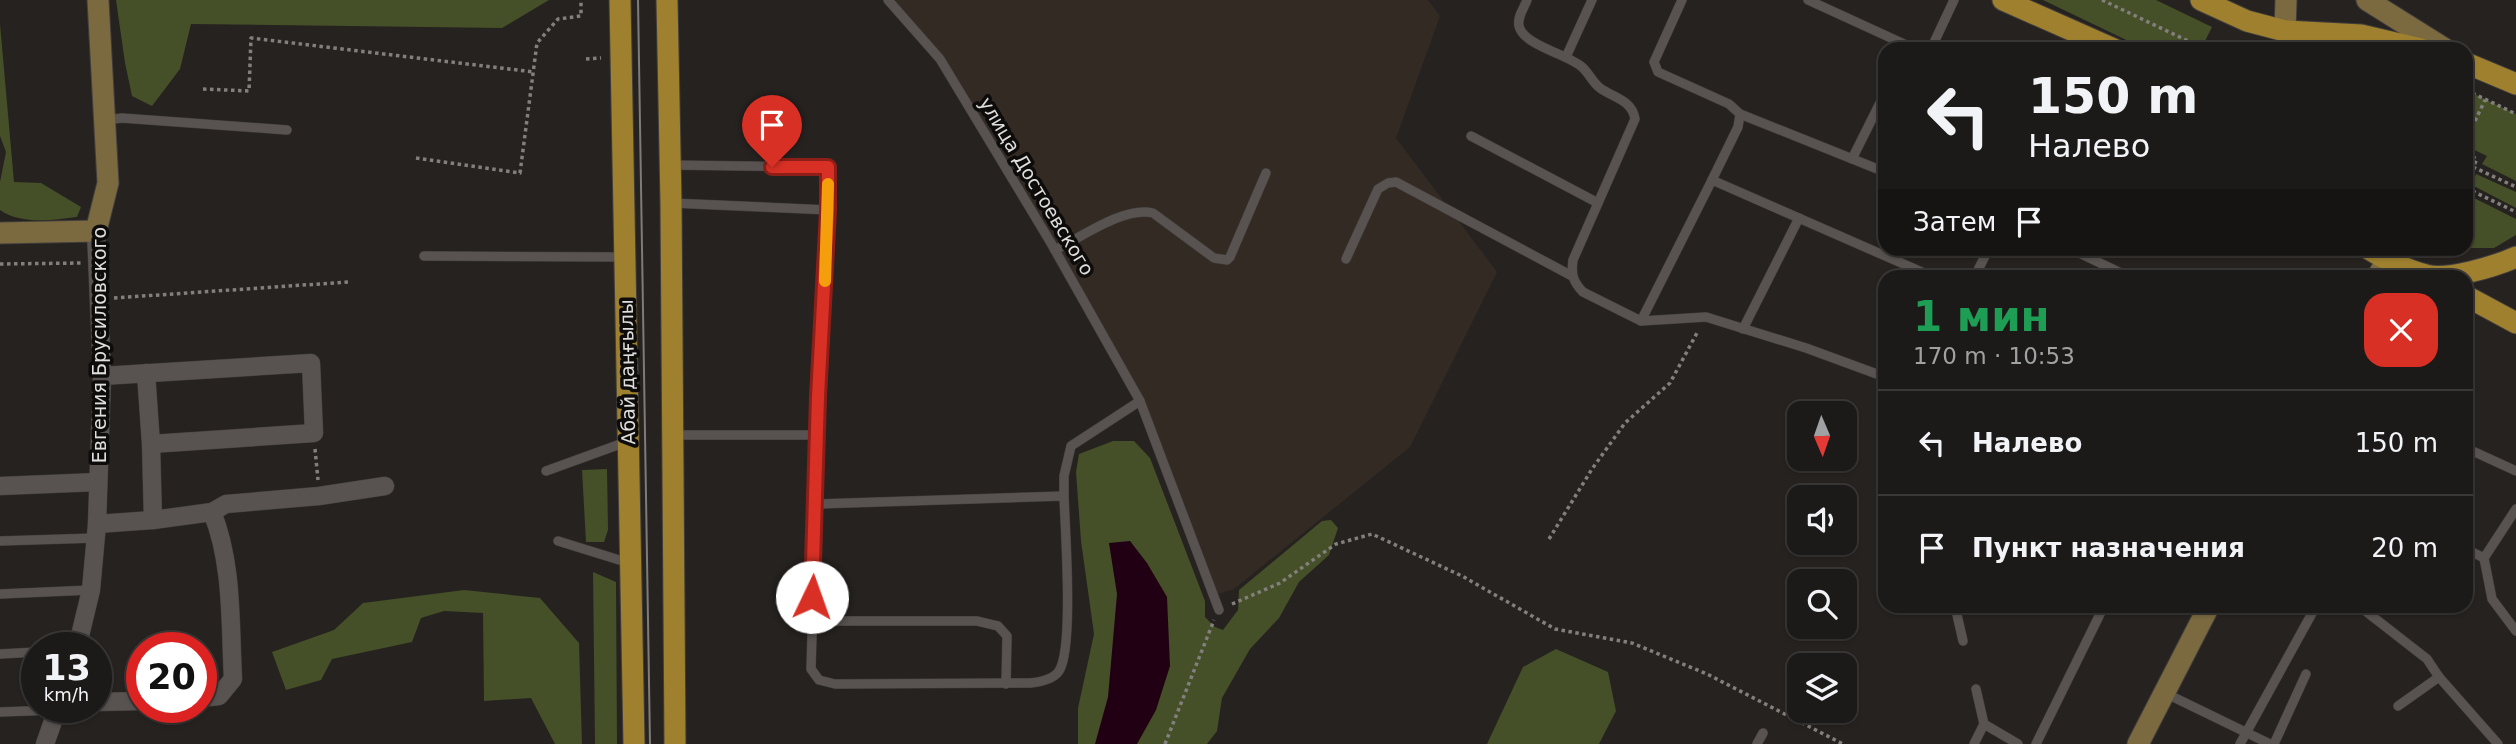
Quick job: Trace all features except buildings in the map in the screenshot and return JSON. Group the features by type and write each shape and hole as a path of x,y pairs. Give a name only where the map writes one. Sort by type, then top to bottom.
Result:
{"main road":[{"name":"Абай даңғылы","path":"620,0 634,744"},
{"path":"667,0 675,744"},
{"path":"2003,0 2098,42"},
{"path":"2201,0 2281,40 2361,35 2391,42"},
{"path":"2473,66 2516,84"},
{"path":"2473,271 2516,257"},
{"path":"2473,300 2516,323"}],"street":[{"name":"Евгения Брусиловского","path":"81,632 91,590 98,482 102,376 96,231 108,183 98,0"},
{"path":"2281,40 2286,0"},
{"path":"2367,0 2434,42"},
{"path":"0,233 96,231"},
{"path":"102,376 311,363 314,433 151,444"},
{"path":"146,373 153,520"},
{"path":"0,486 98,482"},
{"path":"96,531 212,512 226,503 319,496 385,486"},
{"path":"212,512 220,533 229,602 233,679 217,696"},
{"path":"2138,744 2205,613"},
{"path":"45,744 52,723"}],"lane":[{"name":"улица Достоевского","path":"888,0 940,59 1055,250 1140,401 1219,610"},
{"path":"1527,0 1519,18 1519,28 1527,38 1583,67 1600,88 1624,101 1634,113 1635,119 1573,260 1572,276 1576,285 1583,292 1642,321 1706,317 1878,375"},
{"path":"1566,57 1592,0"},
{"path":"1682,0 1654,62 1658,72 1729,104 1740,114 1878,169"},
{"path":"1808,0 1900,42"},
{"path":"1934,42 1954,0"},
{"path":"1852,159 1878,107"},
{"path":"1642,321 1738,127 1740,114"},
{"path":"103,120 122,118 287,130"},
{"path":"1471,136 1598,203"},
{"path":"670,164 828,167 811,621 811,669 819,680 835,684 1006,684 1045,681 1059,673 1065,654 1067,612 1064,476 1071,446 1140,401"},
{"path":"1055,250 1127,214 1143,211 1153,214 1214,258 1227,260 1266,173"},
{"path":"1712,180 1878,253"},
{"path":"1346,258 1378,189 1396,182 1572,276"},
{"path":"671,204 828,211"},
{"path":"1743,329 1799,218"},
{"path":"424,256 625,257"},
{"path":"1885,256 1917,270"},
{"path":"2086,256 2115,270"},
{"path":"673,435 817,435"},
{"path":"546,471 628,442"},
{"path":"2473,451 2516,471"},
{"path":"817,504 1064,496"},
{"path":"2516,509 2484,558 2492,598 2516,631"},
{"path":"0,541 96,531"},
{"path":"558,541 630,564"},
{"path":"2473,552 2484,558"},
{"path":"0,594 91,590"},
{"path":"1957,613 1963,641"},
{"path":"2036,744 2101,613"},
{"path":"2240,744 2312,613"},
{"path":"2368,613 2427,659 2439,677 2498,744"},
{"path":"811,621 977,621 998,626 1007,636 1006,684"},
{"path":"0,654 21,653"},
{"path":"2163,692 2272,744 2306,674"},
{"path":"2398,706 2439,677"},
{"path":"1974,744 1984,724 1976,689"},
{"path":"0,712 21,711"},
{"path":"1984,724 2018,744"},
{"path":"1757,744 1763,733"}],"path":[{"path":"416,158 520,173 537,43 558,19 581,16 581,0"},
{"path":"2102,0 2190,42"},
{"path":"203,89 249,91 251,38 534,72"},
{"path":"586,59 601,58"},
{"path":"2473,94 2516,114"},
{"path":"2473,126 2486,100"},
{"path":"2473,157 2477,159 2473,167 2516,187"},
{"path":"2473,191 2516,212"},
{"path":"0,264 97,263"},
{"path":"98,299 348,282"},
{"path":"1549,539 1592,469 1625,423 1670,383 1706,317"},
{"path":"315,444 319,496"},
{"path":"1165,744 1219,610 1280,583 1336,544 1372,534 1462,576 1555,629 1632,643 1707,674 1843,744"}],"shaded area":[{"path":"892,0 1428,0 1440,16 1396,138 1497,272 1410,447 1234,589 1215,595 1165,454 941,62"},
{"path":"1130,541 1167,597 1170,666 1156,710 1137,744 1095,744 1108,697 1117,594 1109,543"}],"green space":[{"path":"116,0 549,0 502,28 191,24 180,69 152,106 132,96"},
{"path":"2043,0 2156,0 2212,27 2204,42 2130,42"},
{"path":"0,24 14,182 41,183 81,207 77,217 27,220 0,210 0,182 6,152 0,136"},
{"path":"2473,93 2516,114 2516,181 2482,164 2487,156 2473,149"},
{"path":"2476,174 2516,192 2516,208 2473,186"},
{"path":"2473,198 2516,219 2516,235 2494,248 2473,248"},
{"path":"1113,441 1134,441 1150,458 1205,601 1205,617 1215,627 1223,630 1238,610 1239,590 1322,521 1331,520 1338,528 1329,555 1299,582 1279,618 1250,649 1222,698 1217,731 1207,744 1078,744 1078,708 1094,634 1081,541 1076,472 1079,454"},
{"path":"607,469 608,530 604,542 586,542 582,470"},
{"path":"593,572 616,582 617,744 595,744"},
{"path":"464,590 540,598 579,643 582,744 555,744 531,698 484,701 483,613 444,611 421,618 412,642 332,659 321,680 286,690 272,652 334,630 363,603"},
{"path":"1556,649 1608,672 1616,711 1599,744 1487,744 1523,667"}],"tram line":[{"path":"638,0 650,744"}],"slow traffic":[{"path":"825,281 828,184"}],"route":[{"path":"772,167 828,167 812,597"}]}
